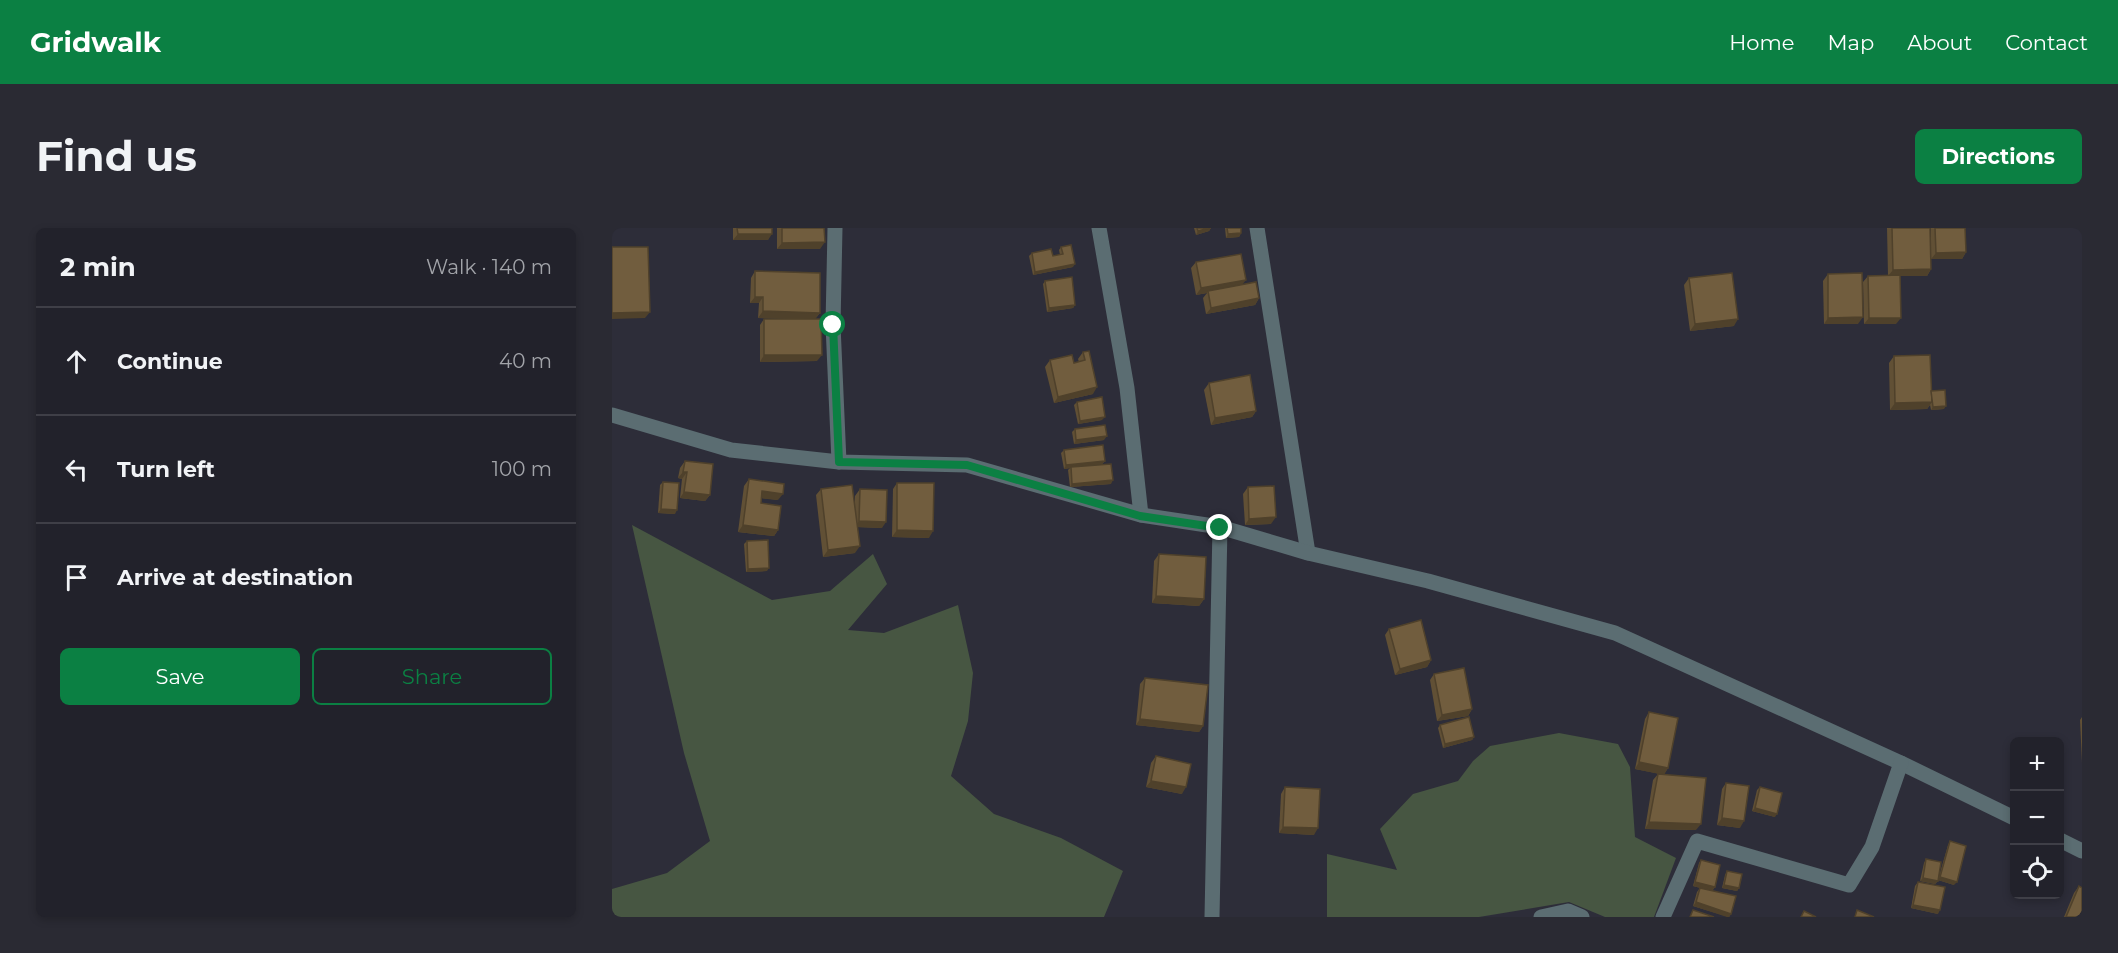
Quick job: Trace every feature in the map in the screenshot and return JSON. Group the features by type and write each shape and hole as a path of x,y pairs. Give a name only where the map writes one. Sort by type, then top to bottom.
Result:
{"street":[{"path":"835,228 833,325 839,462"},
{"path":"1099,228 1127,388 1140,516"},
{"path":"1257,228 1308,553"},
{"path":"612,415 731,450 839,462 967,465 1140,516 1220,528 1308,553 1428,581 1615,633 1901,763 2010,816"},
{"path":"1212,917 1220,528"},
{"path":"1663,917 1697,841 1849,885 1872,847 1901,763"},
{"path":"2064,842 2082,851"},
{"path":"1541,917 1568,911 1582,917"}],"green space":[{"path":"632,525 772,600 830,591 873,554 887,584 848,630 884,633 958,605 973,673 968,721 951,776 994,814 1061,838 1123,871 1104,917 612,917 612,889 667,873 710,841 684,753"},
{"path":"1559,733 1618,744 1630,767 1635,837 1676,858 1654,917 1605,917 1569,902 1479,917 1327,917 1327,854 1397,870 1380,829 1413,794 1458,781 1473,761 1490,746"}],"building":[{"path":"737,228 772,228 772,234 738,234"},
{"path":"782,228 824,228 825,242 782,243"},
{"path":"1227,228 1241,228 1241,233 1228,234"},
{"path":"1892,228 1930,228 1931,269 1893,270"},
{"path":"1935,228 1965,228 1966,252 1936,253"},
{"path":"1071,245 1075,264 1035,272 1032,253 1051,249 1053,256 1063,254 1061,247"},
{"path":"612,247 648,247 650,312 612,313"},
{"path":"1241,254 1246,280 1201,288 1196,262"},
{"path":"755,271 820,273 820,313 763,311 763,297 755,297"},
{"path":"1732,273 1738,319 1695,324 1689,278"},
{"path":"1862,273 1863,317 1828,318 1828,274"},
{"path":"1900,275 1901,318 1869,318 1868,276"},
{"path":"1072,277 1075,305 1049,308 1045,281"},
{"path":"1256,282 1259,298 1211,308 1208,291"},
{"path":"764,319 821,319 822,355 764,355"},
{"path":"1089,351 1097,387 1058,397 1050,360 1072,355 1074,363 1085,360 1083,352"},
{"path":"1930,355 1932,402 1895,403 1894,356"},
{"path":"1250,375 1256,411 1215,418 1209,383"},
{"path":"1945,390 1946,406 1933,407 1931,391"},
{"path":"1102,397 1105,417 1080,421 1077,402"},
{"path":"1105,425 1107,436 1076,440 1075,429"},
{"path":"1103,445 1105,461 1066,465 1064,450"},
{"path":"685,461 713,464 710,495 684,492 687,472 683,472"},
{"path":"1111,464 1113,480 1072,484 1071,467"},
{"path":"749,479 784,484 783,494 762,491 761,503 781,506 778,530 743,525"},
{"path":"663,482 679,483 677,510 661,509"},
{"path":"897,483 934,483 933,531 897,530"},
{"path":"852,485 860,546 828,550 821,489"},
{"path":"1274,486 1276,517 1249,519 1248,487"},
{"path":"860,489 887,490 886,522 859,521"},
{"path":"768,540 769,568 748,569 747,541"},
{"path":"1159,554 1206,557 1204,599 1156,596"},
{"path":"1421,620 1431,660 1400,669 1389,629"},
{"path":"1464,668 1472,709 1442,715 1434,674"},
{"path":"1145,678 1208,685 1203,726 1140,719"},
{"path":"1649,712 1678,718 1668,768 1639,762"},
{"path":"1469,717 1474,737 1445,744 1440,725"},
{"path":"1156,756 1191,764 1186,787 1151,781"},
{"path":"1658,774 1706,778 1701,824 1649,822"},
{"path":"1726,783 1749,786 1744,821 1722,818"},
{"path":"1285,787 1320,789 1318,828 1283,827"},
{"path":"1760,787 1782,793 1777,814 1755,808"},
{"path":"1950,841 1966,846 1957,882 1940,877"},
{"path":"1926,859 1941,862 1938,881 1923,878"},
{"path":"1701,860 1720,865 1715,887 1695,882"},
{"path":"1727,871 1742,874 1739,888 1724,885"},
{"path":"1918,882 1945,887 1940,910 1913,905"},
{"path":"2079,886 2082,888 2082,917 2066,917"},
{"path":"1700,888 1736,896 1731,914 1696,902"},
{"path":"1693,910 1714,917 1690,917"},
{"path":"1857,910 1874,917 1855,917"},
{"path":"1804,911 1816,917 1801,917"}],"route":[{"path":"833,325 839,462 967,465 1140,516 1220,528"}]}
